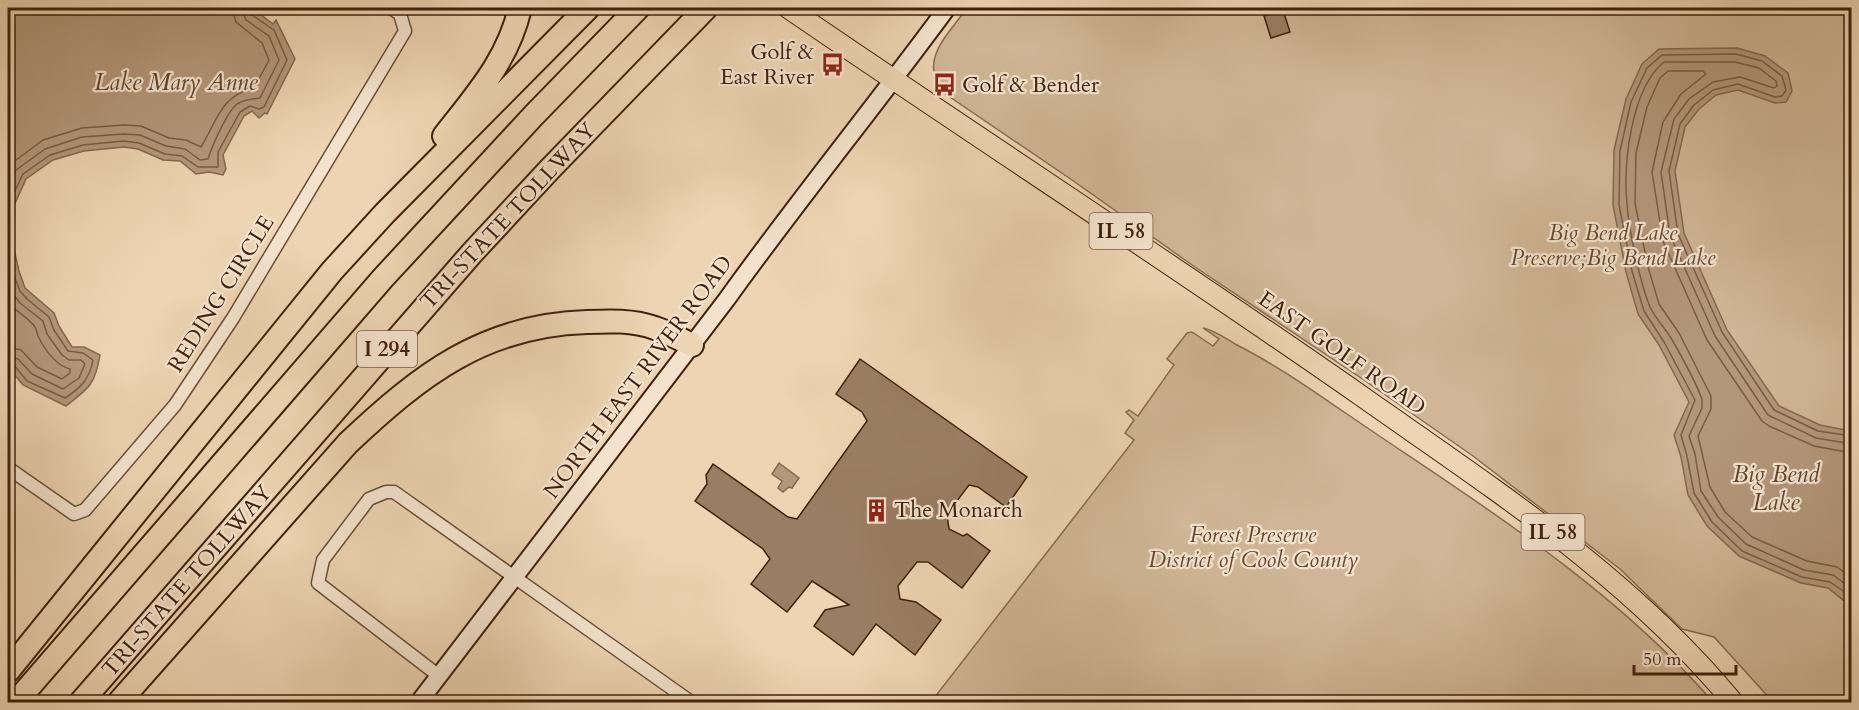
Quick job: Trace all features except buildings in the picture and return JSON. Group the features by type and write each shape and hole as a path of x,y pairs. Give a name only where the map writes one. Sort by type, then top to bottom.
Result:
{"highway":[{"path":"386,213 494,72 515,31 520,8"},
{"path":"8,671 332,271 588,8"},
{"name":"I 294","path":"16,702 383,278 534,115 638,8"},
{"name":"TRI-STATE TOLLWAY","path":"81,702 472,253 706,8"},
{"path":"119,702 348,443 379,413 431,372 480,344 531,328 573,322 619,320 653,327 692,345"}],"main road":[{"name":"IL 58","path":"788,8 894,80"},
{"name":"EAST GOLF ROAD","path":"894,80 1230,304 1534,517 1625,590 1690,654 1732,702"}],"street":[{"name":"REDING CIRCLE","path":"8,468 74,514 85,510 175,405 233,318 405,31 400,14 391,8"},
{"name":"NORTH EAST RIVER ROAD","path":"419,702 947,8"},
{"path":"439,675 318,583 322,560 369,499 386,492 394,492 691,702"}],"green space":[{"name":"Big Bend Lake Preserve;Big Bend Lake","path":"967,8 1851,8 1851,702 1773,702 1714,637 1682,629 1620,569 1473,456 944,93 936,81 934,59 944,38"},
{"name":"Forest Preserve District of Cook County","path":"1203,328 1219,334 1292,377 1539,546 1630,619 1713,702 931,702 1134,440 1125,433 1134,420 1126,412 1129,410 1138,416 1174,365 1167,359 1187,333 1192,332 1213,346 1219,339"}],"water":[{"name":"Lake Mary Anne","path":"8,8 252,8 273,24 276,20 295,59 267,114 259,118 252,111 244,116 223,155 226,169 223,175 209,172 196,174 180,161 163,160 138,149 124,147 84,151 53,160 26,179 8,219"},
{"name":"Big Bend Lake","path":"1737,48 1765,56 1788,73 1792,91 1786,102 1775,103 1738,90 1716,95 1699,109 1685,127 1675,171 1684,233 1727,330 1779,406 1820,425 1851,431 1851,603 1843,600 1828,588 1801,583 1739,556 1707,526 1688,495 1681,457 1674,435 1689,402 1659,345 1638,314 1626,272 1613,205 1614,150 1626,99 1642,64 1659,49"},
{"path":"8,223 25,288 54,313 72,347 84,347 100,355 96,373 90,385 66,406 23,385 8,367"},
{"path":"779,463 799,478 792,488 789,487 783,492 778,488 782,481 772,474"}],"place":[{"name":"Golf & East River","path":"832,65"},
{"name":"Golf & Bender","path":"944,85"},
{"name":"The Monarch","path":"876,510"}]}
